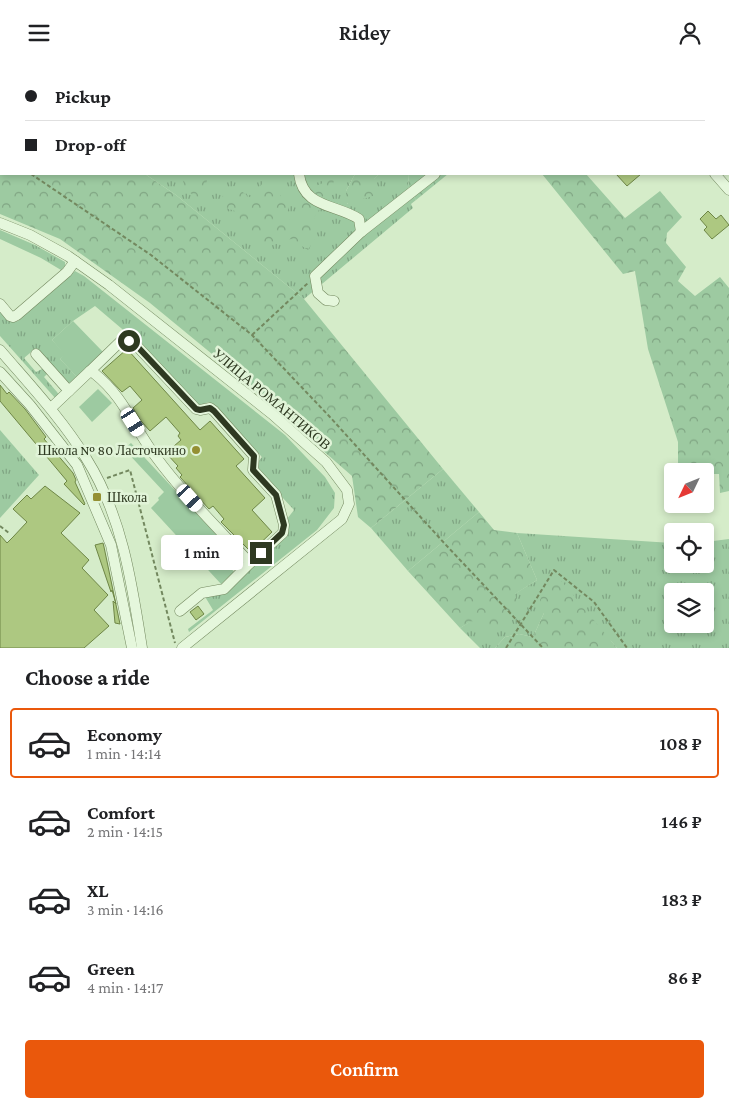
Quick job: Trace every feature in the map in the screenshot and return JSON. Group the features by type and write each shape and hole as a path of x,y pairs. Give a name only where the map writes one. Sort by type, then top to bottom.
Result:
{"street":[{"path":"300,175 300,181 307,195 318,202 359,219 361,232"},
{"path":"334,301 326,300 318,293 315,276 361,232 434,175"},
{"path":"716,175 729,191"},
{"name":"УЛИЦА РОМАНТИКОВ","path":"0,223 30,235 75,261 109,285 272,414 326,462 347,490 349,504 342,519 178,647"},
{"path":"0,304 10,316 17,315 67,272 75,261"},
{"path":"51,408 124,339 135,344 196,409 210,408 214,411 254,456 253,470 276,495 284,525 282,533 224,589 202,593 180,611"},
{"path":"0,350 51,408 87,459 98,481 120,537 133,587 142,648"},
{"path":"36,354 69,391"},
{"path":"90,371 101,378 123,403 149,447 178,485 250,563"},
{"path":"0,372 35,411 77,465 111,545 132,648"}],"path":[{"path":"32,175 151,255 252,335 349,437 445,544 543,648"},
{"path":"252,335 315,276"},
{"path":"98,481 130,470 178,647"},
{"path":"0,526 9,533"},
{"path":"506,648 554,570 594,602 626,648"}],"green space":[{"path":"0,175 146,175 176,195 304,299 443,469 371,528 358,517 352,476 223,363 150,303 60,239 0,214"},
{"path":"146,175 354,175 346,191 347,204 378,175 409,175 408,187 416,200 411,204 413,208 304,299 176,195"},
{"path":"178,175 202,175 207,180 204,195 197,198 185,189 182,177"},
{"path":"327,175 337,175 331,193 314,217 315,238 308,250 291,239 267,247 258,237 243,231 238,212 217,205 224,194 234,186 251,198 266,179 275,182 281,197 290,201 286,218 299,224 303,216 299,203 308,189 323,183"},
{"path":"354,175 378,175 374,179 373,196 346,204 346,191"},
{"path":"409,175 447,175 416,200 408,187"},
{"path":"543,175 587,175 625,218 660,191 682,217 667,233 666,243 686,267 678,281 695,296 720,277 729,288 729,491 720,493 719,474 714,474 714,463 678,463 678,442 648,349 635,271 623,274"},
{"path":"0,230 35,245 65,262 65,266 61,270 41,258 0,239"},
{"path":"75,271 84,276 285,435 325,477 335,493 334,508 317,530 189,632 188,629 213,610 204,595 230,587 289,531 287,519 294,510 257,470 258,462 262,457 209,402 198,406 128,334 95,306 73,321 52,340 65,354 60,359 77,377 72,384 64,381 36,348 24,358 36,372 42,369 49,372 44,377 59,395 56,399 0,336 0,311 11,322 18,321"},
{"path":"73,321 103,352 77,377 60,359 64,354 52,340"},
{"path":"98,389 112,403 92,422 79,407"},
{"path":"0,430 39,475 0,518"},
{"path":"131,443 239,559 230,567 234,572 221,584 151,508 164,492 124,449"},
{"path":"443,469 479,512 408,571 371,528"},
{"path":"479,512 494,530 517,533 537,580 515,594 520,613 506,624 487,632 472,621 460,628 408,571"},
{"path":"517,533 664,542 664,573 714,573 714,541 729,539 729,648 617,648 611,641 544,613 533,637 519,634 505,637 495,648 480,648 460,628 537,580"},
{"path":"558,577 617,648 495,648 505,637 519,634 533,637 544,613 540,600 545,588"}],"building":[{"path":"617,175 640,175 627,186"},
{"path":"708,211 716,219 721,215 729,225 712,239 704,230 707,227 700,219"},
{"path":"127,349 200,430 210,421 244,459 236,466 265,498 252,510 272,532 251,552 221,522 224,519 213,506 209,509 180,477 182,475 176,468 178,466 166,453 181,440 178,436 180,433 166,417 150,431 133,408 142,400 130,386 122,392 102,371"},
{"path":"0,385 7,394 9,392 25,409 46,437 44,439 73,473 84,505 64,484 67,481 0,401"},
{"path":"45,486 80,513 61,533 89,560 82,568 108,595 94,610 109,626 84,648 0,648 0,535 7,543 27,522 13,509 27,495 31,499"},
{"path":"103,543 115,602 95,545"},
{"path":"113,601 116,604 120,624 115,623"},
{"path":"198,606 204,614 196,620 190,612"}],"place":[{"name":"Школа № 80 Ласточкино","path":"196,450"},
{"name":"Школа","path":"97,497"}],"route":[{"path":"129,341 135,344 196,409 204,410 210,408 214,411 254,456 253,470 276,495 284,525 282,533 261,553"}]}
